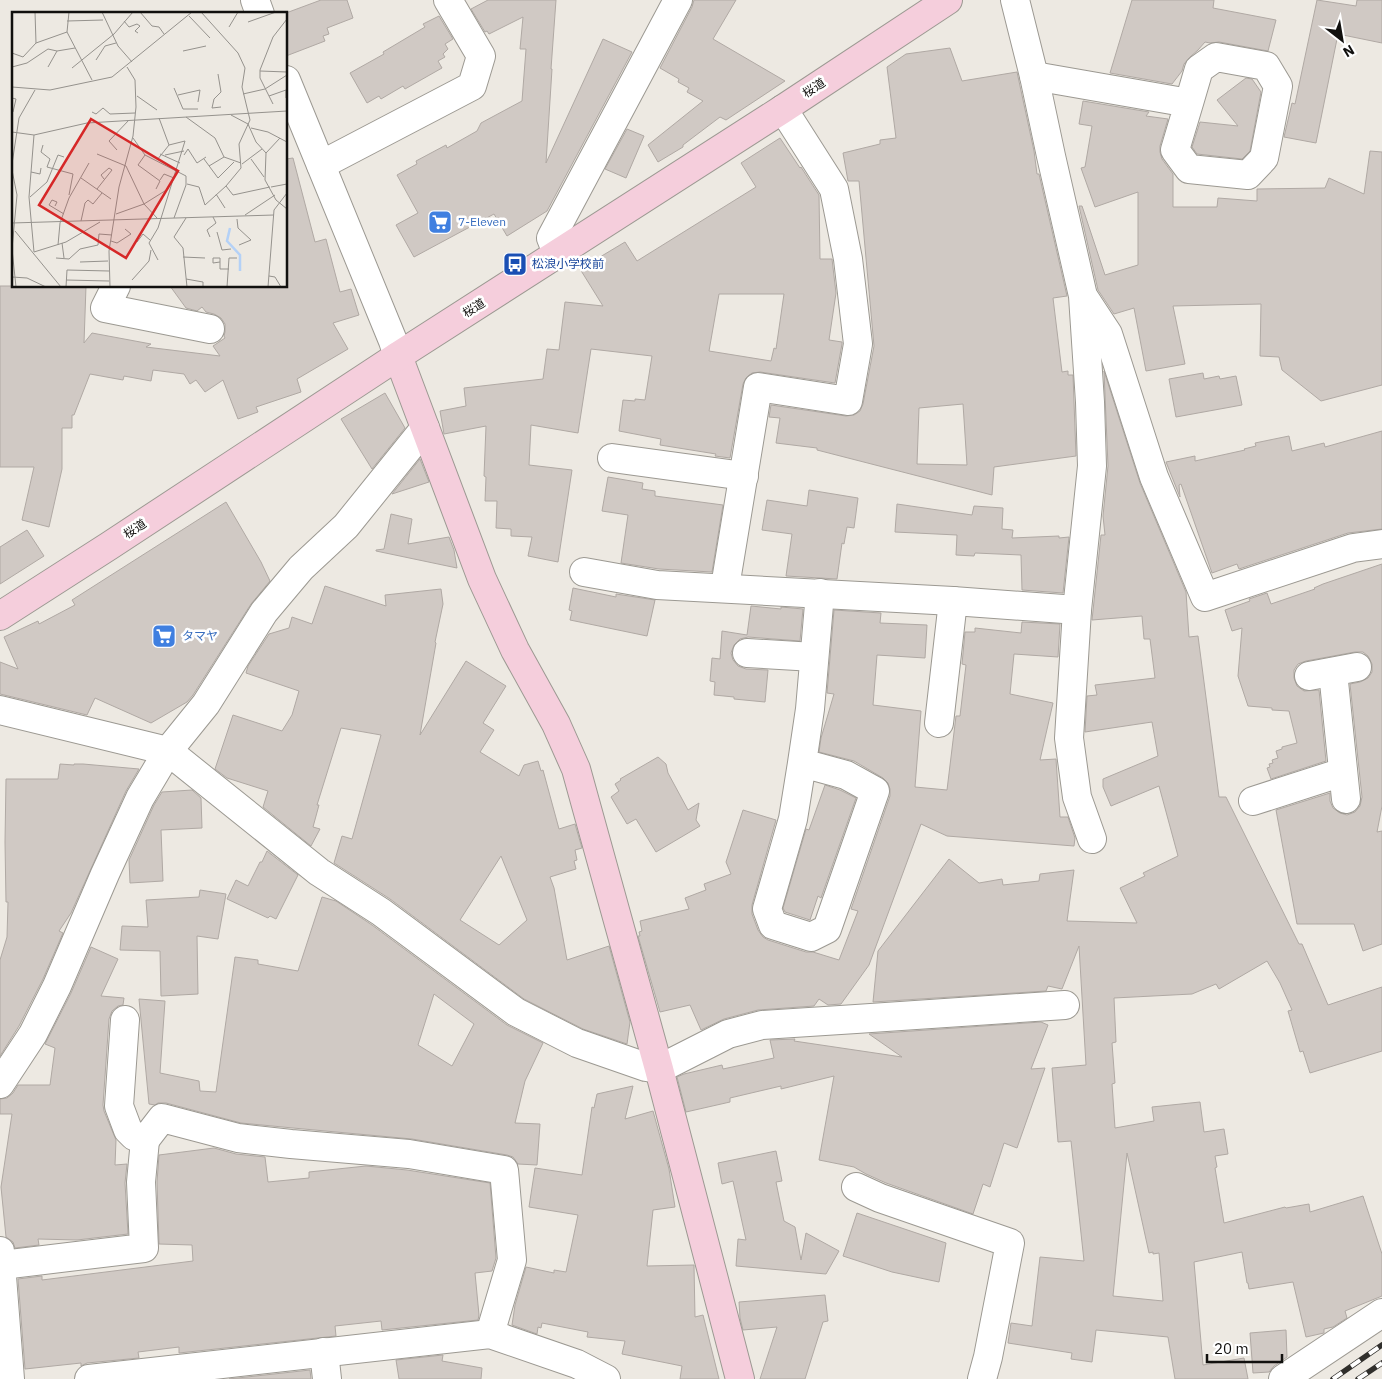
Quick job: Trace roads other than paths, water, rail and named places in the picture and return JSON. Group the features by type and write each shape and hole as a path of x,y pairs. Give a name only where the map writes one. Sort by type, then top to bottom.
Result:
{"street":[{"path":"255,0 259,12"},
{"path":"321,166 472,86 481,56 448,0"},
{"path":"557,253 551,238 678,0"},
{"name":"桜道","path":"0,616 948,0"},
{"path":"1015,0 1034,76 1083,296 1092,466 1077,610 1069,738 1077,797 1092,839"},
{"path":"1216,57 1266,66 1278,86 1264,158 1248,175 1189,170 1175,150 1189,103 1199,69 1216,57"},
{"path":"1034,76 1189,103"},
{"path":"288,88 398,356 494,608 556,724 576,769 659,1069 740,1379"},
{"path":"725,588 758,387 848,401 858,344 848,259 834,189 783,109"},
{"path":"115,288 105,308 210,329"},
{"path":"1083,296 1108,334 1154,477 1205,597 1353,548 1382,544"},
{"path":"0,1084 33,1034 58,986 105,874 140,798 168,751 206,704 264,612 302,568 346,526 425,428"},
{"path":"612,458 744,476"},
{"path":"584,572 657,584 1077,610"},
{"path":"802,763 846,775 875,791 827,929 811,937 773,925 767,910 793,819 810,709 820,593"},
{"path":"939,723 953,601"},
{"path":"747,653 814,657"},
{"path":"1333,671 1346,799"},
{"path":"0,710 168,751 319,872 381,912 516,1012 577,1043 646,1067 659,1069 728,1034 762,1024 1065,1005"},
{"path":"1253,801 1343,772"},
{"path":"125,1020 119,1106 128,1130 134,1136 145,1140"},
{"path":"10,1379 1,1258 144,1248 141,1182 145,1140 162,1118 238,1138 410,1154 504,1170 512,1260 490,1334"},
{"path":"856,1187 880,1198 1010,1243 982,1379"},
{"path":"1283,1379 1382,1313"},
{"path":"89,1379 490,1334 577,1364 606,1379"},
{"path":"324,1352 327,1379"}],"railway":[{"path":"1333,1379 1382,1345"},
{"path":"1358,1379 1382,1363"}],"place":[{"name":"7-Eleven","path":"440,222"},
{"name":"松浪小学校前","path":"515,264"},
{"name":"タマヤ","path":"164,636"}]}
